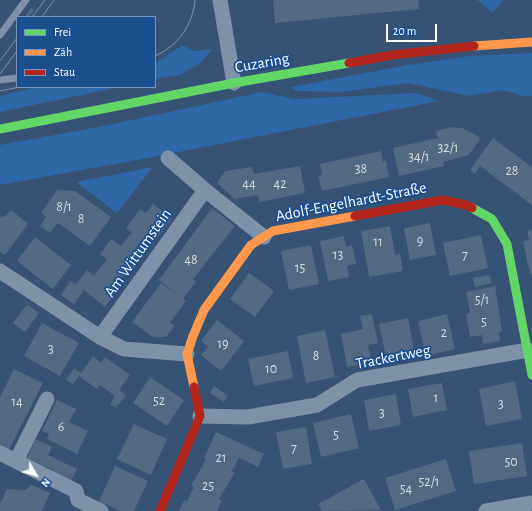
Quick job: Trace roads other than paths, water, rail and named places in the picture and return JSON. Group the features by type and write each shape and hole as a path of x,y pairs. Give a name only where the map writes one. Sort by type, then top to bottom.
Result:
{"street":[{"path":"220,0 234,83"},
{"name":"Cuzaring","path":"0,129 234,83 392,55 517,42 532,42"},
{"path":"168,158 204,190 264,237"},
{"name":"Am Wittumstein","path":"100,337 204,190"},
{"name":"Adolf-Engelhardt-Straße","path":"187,354 204,310 251,245 273,231 443,200 466,205 492,219 507,244 532,375"},
{"path":"0,271 100,337 124,349 187,354 200,416 160,511"},
{"name":"Trackertweg","path":"200,416 248,417 317,405 357,380 528,350"},
{"path":"16,461 47,399"},
{"path":"0,453 76,491 76,506 101,511"},
{"path":"486,511 532,503"}],"lane":[{"path":"0,35 26,0"},
{"path":"0,80 16,78"}],"tram line":[{"path":"33,16 45,0"},
{"path":"43,16 54,0"},
{"path":"156,56 171,47 183,34 191,18 195,0"},
{"path":"0,61 16,39"},
{"path":"0,74 16,52"},
{"path":"0,91 16,88"}]}
